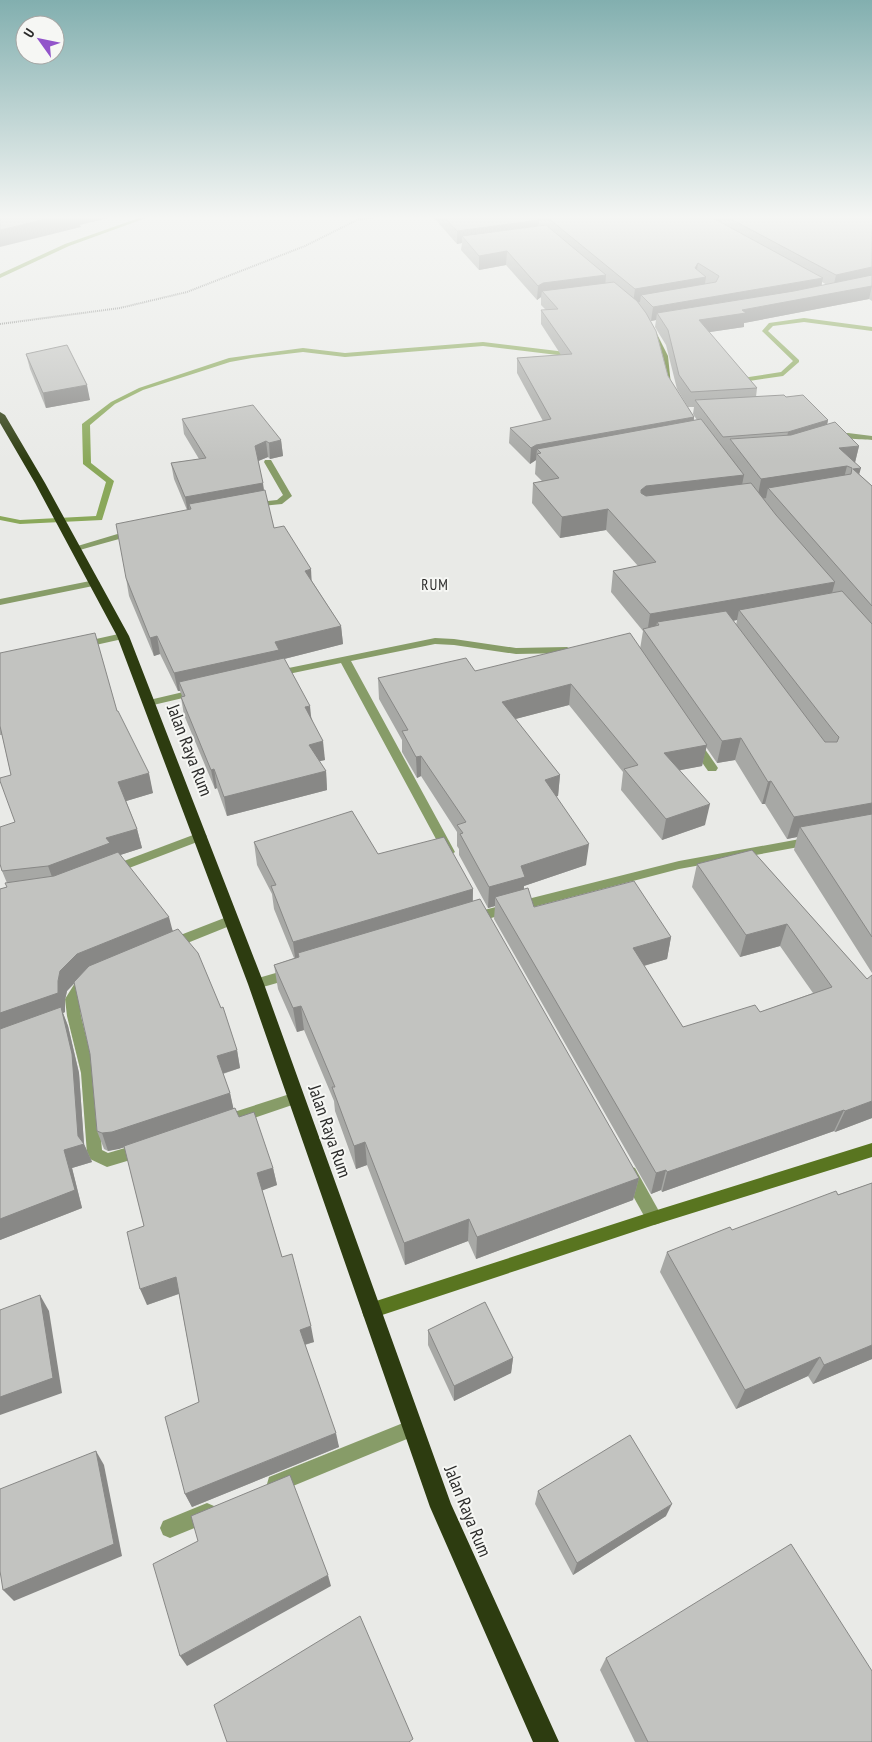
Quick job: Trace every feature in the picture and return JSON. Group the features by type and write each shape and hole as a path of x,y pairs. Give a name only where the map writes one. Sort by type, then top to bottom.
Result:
{"highway":[{"name":"Jalan Raya Rum","path":"0,415 40,483 123,636 256,984 441,1507 546,1742"}],"street":[{"path":"658,323 646,322 656,337 664,356 671,390"},
{"path":"825,439 839,435 872,438"},
{"path":"245,506 279,502 288,496 268,462"},
{"path":"72,543 142,530"},
{"path":"0,602 95,583"},
{"path":"76,647 123,636"},
{"path":"260,678 435,641 450,640 518,652 543,653 578,649"},
{"path":"344,659 455,863"},
{"path":"148,702 204,690"},
{"path":"690,737 712,768"},
{"path":"102,874 201,836"},
{"path":"455,924 679,865 820,839"},
{"path":"158,950 232,920"},
{"path":"256,984 304,970"},
{"path":"103,973 89,979 80,987 72,999 69,1018 85,1055 94,1154 107,1160 156,1145"},
{"path":"221,1123 296,1098"},
{"path":"370,1310 872,1150"},
{"path":"625,1166 654,1218"},
{"path":"260,1491 412,1428"},
{"path":"170,1528 224,1506"}],"path":[{"path":"0,324 120,308 156,299"}],"building":[{"path":"549,299 635,299 646,313 656,331 668,376 694,417 536,445 531,448 510,428 551,419 517,358 572,354 541,310 558,309"},
{"path":"645,299 698,299 653,307"},
{"path":"742,299 800,299 742,310 746,313 699,320 757,388 691,392 679,375 668,330 657,313"},
{"path":"67,345 87,385 43,393 26,354"},
{"path":"784,395 786,397 803,395 828,420 788,432 723,437 695,400"},
{"path":"253,405 281,440 269,443 266,441 255,446 263,483 185,497 171,463 206,458 182,419"},
{"path":"701,419 744,475 646,486 641,490 641,493 646,496 751,483 776,515 835,582 650,614 613,571 656,562 608,509 562,517 533,483 559,478 537,454 541,453 537,449"},
{"path":"835,422 859,446 839,448 861,468 853,469 872,486 872,606 768,488 851,474 852,468 847,466 761,479 730,439 791,435"},
{"path":"265,490 274,528 284,526 311,569 305,571 341,626 275,642 279,650 174,673 157,636 150,638 126,578 116,524 191,509 189,504"},
{"path":"842,591 872,624 872,803 794,817 771,781 768,782 741,738 722,741 643,629 659,625 657,622 726,611 825,742 837,742 839,737 739,610"},
{"path":"95,633 117,711 149,773 118,782 137,829 106,838 110,843 48,866 2,871 0,864 0,827 15,822 0,781 0,778 11,775 0,726 0,653"},
{"path":"630,633 707,745 664,753 710,804 666,819 624,769 638,765 571,684 502,702 560,775 545,780 589,844 521,866 525,877 489,887 460,834 463,833 457,825 466,822 421,756 416,757 402,731 408,730 378,678 466,658 475,671"},
{"path":"284,658 310,706 305,707 323,741 309,745 326,771 224,797 214,769 211,770 181,697 185,696 179,682"},
{"path":"352,811 378,854 444,837 473,889 293,942 271,886 276,885 254,842"},
{"path":"872,814 872,937 800,827"},
{"path":"752,850 867,979 872,975 872,1101 667,1172 666,1170 656,1173 495,897 528,888 534,907 634,881 671,937 633,948 683,1027 755,1005 760,1012 832,987 787,924 746,935 697,864"},
{"path":"118,852 169,917 77,954 60,971 58,993 0,1013 0,889 7,887 5,883 54,876"},
{"path":"480,899 639,1178 477,1237 469,1219 404,1243 365,1142 354,1146 332,1087 335,1087 301,1006 293,1008 274,965 299,957 298,953"},
{"path":"178,929 198,953 221,1008 223,1007 237,1050 217,1056 230,1093 112,1132 102,1133 97,1131 90,1054 74,982 89,966"},
{"path":"61,1007 72,1054 78,1136 84,1144 64,1150 75,1190 0,1219 0,1029"},
{"path":"235,1108 239,1117 254,1112 273,1168 257,1173 282,1257 292,1254 311,1326 300,1330 336,1433 185,1494 165,1417 199,1402 176,1277 140,1289 127,1232 144,1226 124,1146"},
{"path":"872,1183 872,1345 824,1365 820,1357 745,1390 667,1252 730,1227 732,1230 836,1191 838,1195"},
{"path":"40,1295 53,1378 0,1397 0,1310"},
{"path":"485,1302 513,1358 454,1386 428,1330"},
{"path":"630,1435 672,1504 577,1563 538,1491"},
{"path":"96,1451 114,1544 3,1590 0,1571 0,1489"},
{"path":"290,1475 328,1575 180,1656 153,1564 198,1541 191,1516"},
{"path":"791,1544 872,1671 872,1742 648,1742 606,1658"},
{"path":"360,1616 413,1739 409,1742 227,1742 214,1705"}],"waterway":[{"path":"736,377 749,379 783,374 797,361 765,331 771,324 804,320 872,329"},
{"path":"0,518 20,522 99,518 110,481 87,464 86,424 113,403 141,389 229,360 303,350 345,355 483,344 574,355"}],"district":[{"name":"RUM","path":"435,584"}]}
